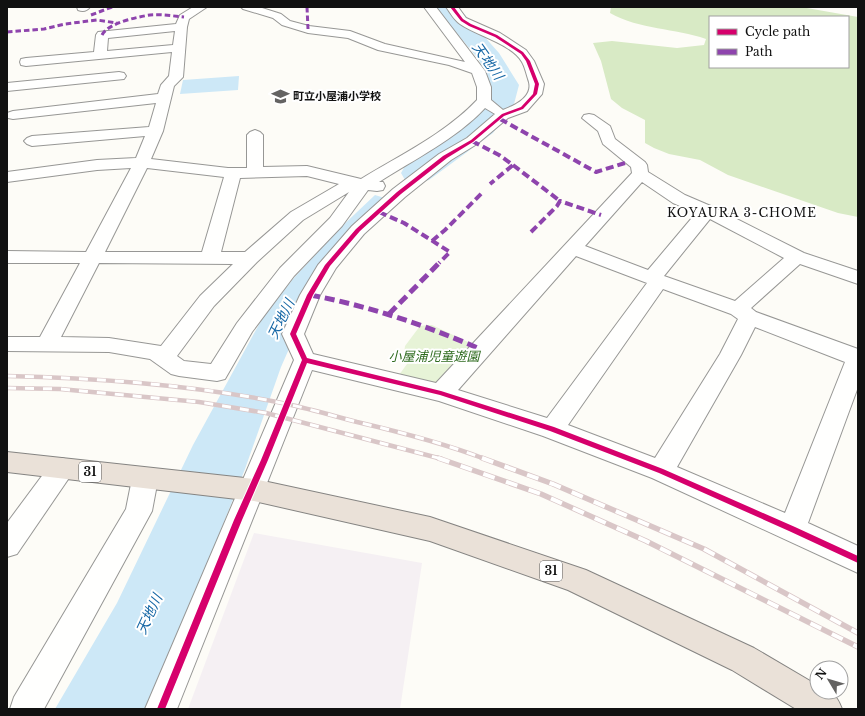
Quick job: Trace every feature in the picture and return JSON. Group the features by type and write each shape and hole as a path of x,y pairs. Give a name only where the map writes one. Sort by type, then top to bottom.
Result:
{"highway":[{"name":"31","path":"7,462 249,489 430,529 576,580 743,659 826,709"}],"street":[{"path":"47,344 142,163 155,132 168,85 176,77 178,48 184,16 201,7"},
{"path":"248,7 277,16 286,23 308,29 350,35 382,47 452,62 478,71"},
{"path":"430,7 478,71 484,87 487,103 504,115"},
{"path":"161,709 238,520 249,489 305,360 293,334 310,295 328,266 358,230 399,193 445,157 472,141 504,115 522,108 535,94 537,84 528,61 522,53 503,40 462,20 452,7"},
{"path":"86,106 89,79 86,73 102,35 181,27"},
{"path":"26,62 178,48"},
{"path":"7,87 119,76"},
{"path":"13,115 164,98"},
{"path":"164,358 207,301 250,258 297,216 365,185 445,134 487,103"},
{"path":"14,176 32,141 41,112"},
{"path":"441,393 640,174 639,166 608,141 605,129 589,118"},
{"path":"32,141 155,132"},
{"path":"255,135 255,172"},
{"path":"14,176 97,165 142,163 233,173 308,171 399,193"},
{"path":"210,258 233,173"},
{"path":"640,174 679,198 707,210 796,257 858,278"},
{"path":"7,344 109,344 156,352 179,368 217,373 244,328 287,272 336,222 365,185"},
{"path":"552,429 707,210"},
{"path":"573,248 858,358 792,529"},
{"path":"7,257 250,258"},
{"path":"661,471 730,355 744,313 796,257"},
{"path":"305,360 441,393 552,429 661,471 858,560"},
{"path":"7,545 62,468"},
{"path":"26,709 139,511 159,480"}],"shaded area":[{"path":"254,533 422,563 400,709 188,709"}],"green space":[{"path":"611,7 801,7 858,17 858,217 838,213 728,175 700,160 669,154 645,143 645,120 622,108 611,99 601,61 593,43 612,41 677,48 704,45 706,39 694,35 645,26 621,19 610,13"},
{"name":"小屋浦児童遊園","path":"432,325 470,343 482,346 443,387 399,375 407,364 404,354 405,346 420,326"}],"water":[{"path":"239,76 238,90 180,94 183,80"},
{"path":"375,195 394,201 336,261 308,306 281,367 245,469 150,709 55,709 117,603 193,445 263,317 293,279 338,230"}],"waterway":[{"name":"天地川","path":"417,173 482,127 500,104 505,85 490,58 446,7"}],"railway":[{"path":"7,376 112,381 182,387 252,397 296,406 405,434 485,459"},
{"path":"7,388 60,389 199,402 266,413 442,459"},
{"path":"438,458 541,494 646,541 858,647"},
{"path":"482,458 553,484 704,549 858,633"}],"marked path":[{"path":"91,15 112,7"},
{"path":"307,7 308,29"},
{"path":"102,35 104,31 117,23 150,15 184,17"},
{"path":"7,32 44,29 65,24 97,20 117,23"},
{"path":"500,119 596,172 625,163"},
{"path":"472,141 499,155 513,165 490,184"},
{"path":"513,165 560,201"},
{"path":"432,241 439,236 482,193"},
{"path":"531,232 557,206 560,201 601,215"},
{"path":"379,212 404,223 450,252 389,314"},
{"path":"310,295 375,310 418,324 480,349"}],"cycle path":[{"path":"161,709 305,360 293,334 310,295 328,265 358,230 399,193 445,157 472,141 503,115 522,108 535,94 537,84 528,61 522,53 496,36 462,20 452,7"},
{"path":"305,360 441,393 552,429 661,471 858,560"}],"place":[{"name":"町立小屋浦小学校","path":"280,96"}],"district":[{"name":"KOYAURA 3-CHOME","path":"742,213"}]}
